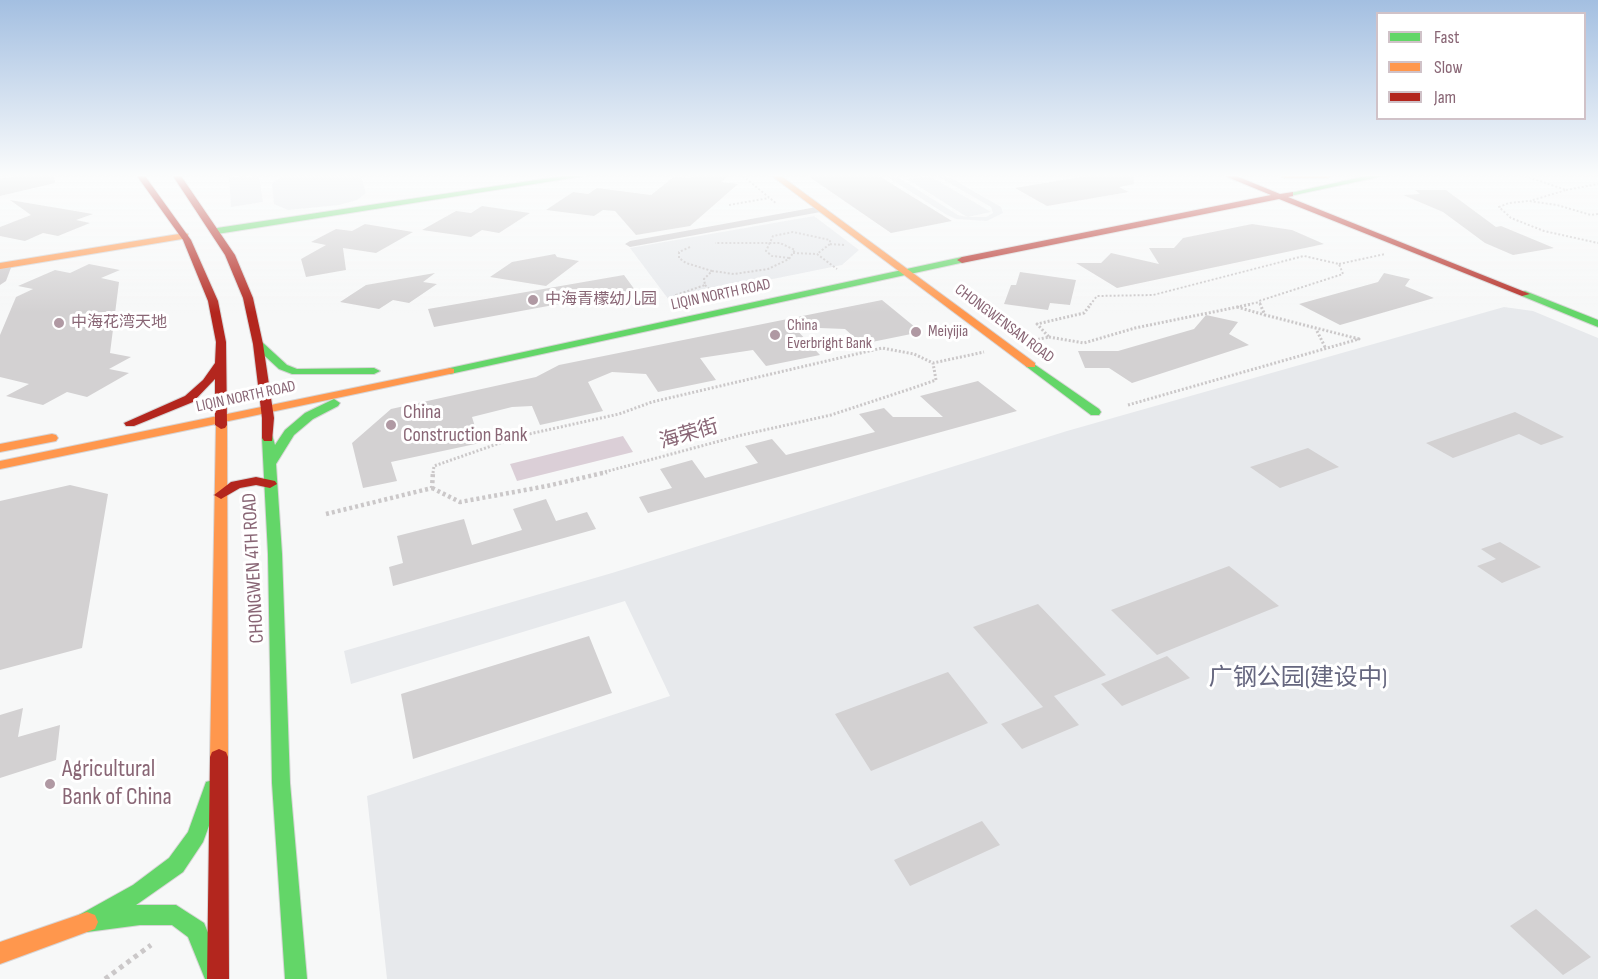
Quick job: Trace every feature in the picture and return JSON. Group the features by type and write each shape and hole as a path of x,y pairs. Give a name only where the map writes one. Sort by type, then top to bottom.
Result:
{"main road":[{"name":"CHONGWEN 4TH ROAD","path":"175,222 185,236 213,301 221,342 221,363 227,401 222,419 217,979"},
{"name":"CHONGWEN 4TH ROAD","path":"209,222 230,255 248,298 257,339 260,395 267,410 268,466 275,554 281,783 296,979"},
{"path":"216,231 278,222"},
{"name":"CHONGWENSAN ROAD","path":"840,222 1095,412"},
{"name":"LIQIN NORTH ROAD","path":"700,302 893,262 1108,222"},
{"name":"LIQIN NORTH ROAD","path":"0,465 363,390 441,366 1156,222"},
{"path":"1371,222 1598,324"},
{"path":"1373,222 1598,312"},
{"path":"3,266 185,236"},
{"path":"221,342 238,343 257,339"},
{"name":"LIQIN NORTH ROAD","path":"257,339 283,367 296,372 380,370 301,386"},
{"name":"LIQIN NORTH ROAD","path":"221,363 196,394 177,405 124,424 227,401"},
{"name":"LIQIN NORTH ROAD","path":"260,395 282,390"},
{"path":"268,466 289,433 309,416 363,390"},
{"path":"127,438 168,433 199,434 210,444 221,477"},
{"path":"0,448 71,434"},
{"path":"221,495 237,485 256,481 270,484"},
{"path":"0,953 87,922 140,892 176,865 196,836 219,769"},
{"path":"87,922 140,915 176,915 196,930 217,979"}],"street":[{"path":"630,244 749,222"},
{"path":"0,281 3,266"}],"path":[{"path":"1520,222 1544,231 1598,243"},
{"path":"813,235 817,231"},
{"path":"789,259 772,256 766,251 773,236 778,234 813,235 830,240"},
{"path":"817,254 830,244 832,234"},
{"path":"711,244 769,242 790,246 795,250 794,253"},
{"path":"697,246 679,252 679,258 686,263 712,271 734,274 768,269 789,259 794,253"},
{"path":"794,253 817,254 837,269"},
{"path":"1048,337 1037,324 1084,313 1097,296 1153,295 1304,256 1339,264 1387,253"},
{"path":"1007,346 1048,337 1084,343 1234,306 1260,302 1343,274 1339,264"},
{"path":"712,271 704,279 705,285 714,294"},
{"path":"680,302 676,295 705,285"},
{"path":"1260,302 1265,315"},
{"path":"1128,405 1359,339 1317,330 1234,306"},
{"path":"1317,330 1326,349"},
{"name":"海荣街","path":"882,348 914,354 933,363 936,380 831,415 742,435 656,460 547,486 459,502 432,488 434,465 520,436 619,414 675,397 882,348"},
{"path":"933,363 958,358"},
{"path":"326,514 432,488"},
{"path":"105,979 151,945"}],"green space":[{"path":"781,222 822,222 859,250 842,265 669,300 630,248"},
{"name":"广钢公园(建设中)","path":"1504,307 1533,311 1598,338 1598,979 387,979 367,796 670,696 625,601 351,684 344,651 612,573 1067,431"}],"shaded area":[{"path":"623,436 633,452 517,481 510,464"}],"building":[{"path":"14,222 90,223 58,236 43,233 25,241 0,236 0,227"},
{"path":"437,222 517,222 499,233 482,230 471,237 422,230"},
{"path":"624,222 695,222 690,226 636,235"},
{"path":"875,222 949,222 891,233"},
{"path":"1456,222 1489,222 1496,227 1501,226 1554,248 1513,255 1485,243"},
{"path":"365,224 413,232 376,253 343,248 346,270 306,277 301,259 326,245 311,242 336,229 352,231"},
{"path":"1252,224 1292,230 1324,244 1117,288 1076,263 1101,263 1111,253 1159,264 1149,248 1174,248 1183,238"},
{"path":"555,254 557,257 579,261 546,286 490,277 512,262"},
{"path":"89,264 120,270 101,278 119,282 110,353 131,357 109,369 129,373 87,397 67,392 43,405 6,396 29,384 0,377 0,335 16,297 33,289 18,286 55,270 70,273"},
{"path":"1020,272 1076,280 1070,305 1050,303 1048,310 1004,304 1011,285 1016,285"},
{"path":"435,273 423,282 437,284 409,303 393,300 379,309 340,302 366,285"},
{"path":"1384,273 1410,279 1405,286 1434,298 1340,325 1299,304 1378,282"},
{"name":"中海青檬幼儿园","path":"624,275 635,290 434,327 428,309"},
{"path":"882,300 921,332 862,344 845,329 794,327 820,355 766,366 753,350 700,358 716,380 658,392 646,374 612,372 588,382 603,411 540,425 532,406 512,407 472,417 480,443 391,462 397,481 363,488 352,443 391,409 536,377 559,365"},
{"path":"1206,315 1238,322 1229,334 1249,345 1132,383 1109,368 1085,368 1078,351 1118,351 1194,329"},
{"path":"978,381 1017,411 648,513 639,497 672,488 660,469 692,460 705,478 758,463 745,446 772,439 786,455 875,432 859,414 884,408 893,417 943,417 920,396"},
{"path":"1515,412 1564,437 1541,445 1519,434 1453,458 1426,443"},
{"path":"1308,448 1339,467 1280,488 1250,467"},
{"path":"70,485 108,494 82,648 0,670 0,501"},
{"path":"546,499 556,521 587,512 596,529 393,586 389,567 403,563 397,536 464,519 472,545 522,530 513,509"},
{"path":"1500,542 1541,567 1502,583 1477,566 1496,559 1481,549"},
{"path":"1229,566 1279,606 1157,655 1111,610"},
{"path":"1038,604 1106,675 1054,696 1079,725 1022,749 1001,724 1043,707 973,627"},
{"path":"589,636 612,693 413,759 401,694"},
{"path":"1167,656 1190,678 1122,706 1101,684"},
{"path":"948,672 988,723 871,771 835,714"},
{"path":"23,708 18,737 60,725 56,760 0,778 0,715"},
{"path":"982,821 1000,845 910,886 894,860"},
{"path":"1536,909 1591,957 1563,975 1510,926"}],"traffic: fast":[{"path":"217,231 278,222"},
{"path":"450,371 962,260"},
{"path":"1525,294 1598,324"},
{"path":"258,344 283,367 296,372 374,371"},
{"path":"1031,365 1095,412"},
{"path":"268,466 289,433 309,416 334,403"},
{"path":"268,438 275,554 281,783 296,979"},
{"path":"213,788 196,836 176,865 140,892 87,922 140,915 176,915 196,930 215,976"}],"traffic: slow":[{"path":"838,222 1031,365"},
{"path":"0,266 185,236"},
{"path":"0,465 450,371"},
{"path":"219,757 221,425"},
{"path":"0,448 52,438"},
{"path":"0,953 87,922"}],"traffic: jam":[{"path":"174,222 187,240 213,301 221,342 221,425"},
{"path":"208,222 230,255 248,298 258,344 268,418 268,438"},
{"path":"962,260 1152,222"},
{"path":"1344,222 1525,294"},
{"path":"130,423 189,399 207,382 221,363"},
{"path":"221,495 236,485 256,481 270,484"},
{"path":"218,979 219,757"}],"place":[{"name":"中海青檬幼儿园","path":"533,300"},
{"name":"中海花湾天地","path":"59,323"},
{"name":"Meiyijia","path":"916,332"},
{"name":"China Everbright Bank","path":"775,335"},
{"name":"China Construction Bank","path":"391,425"},
{"name":"Agricultural Bank of China","path":"50,784"}]}
